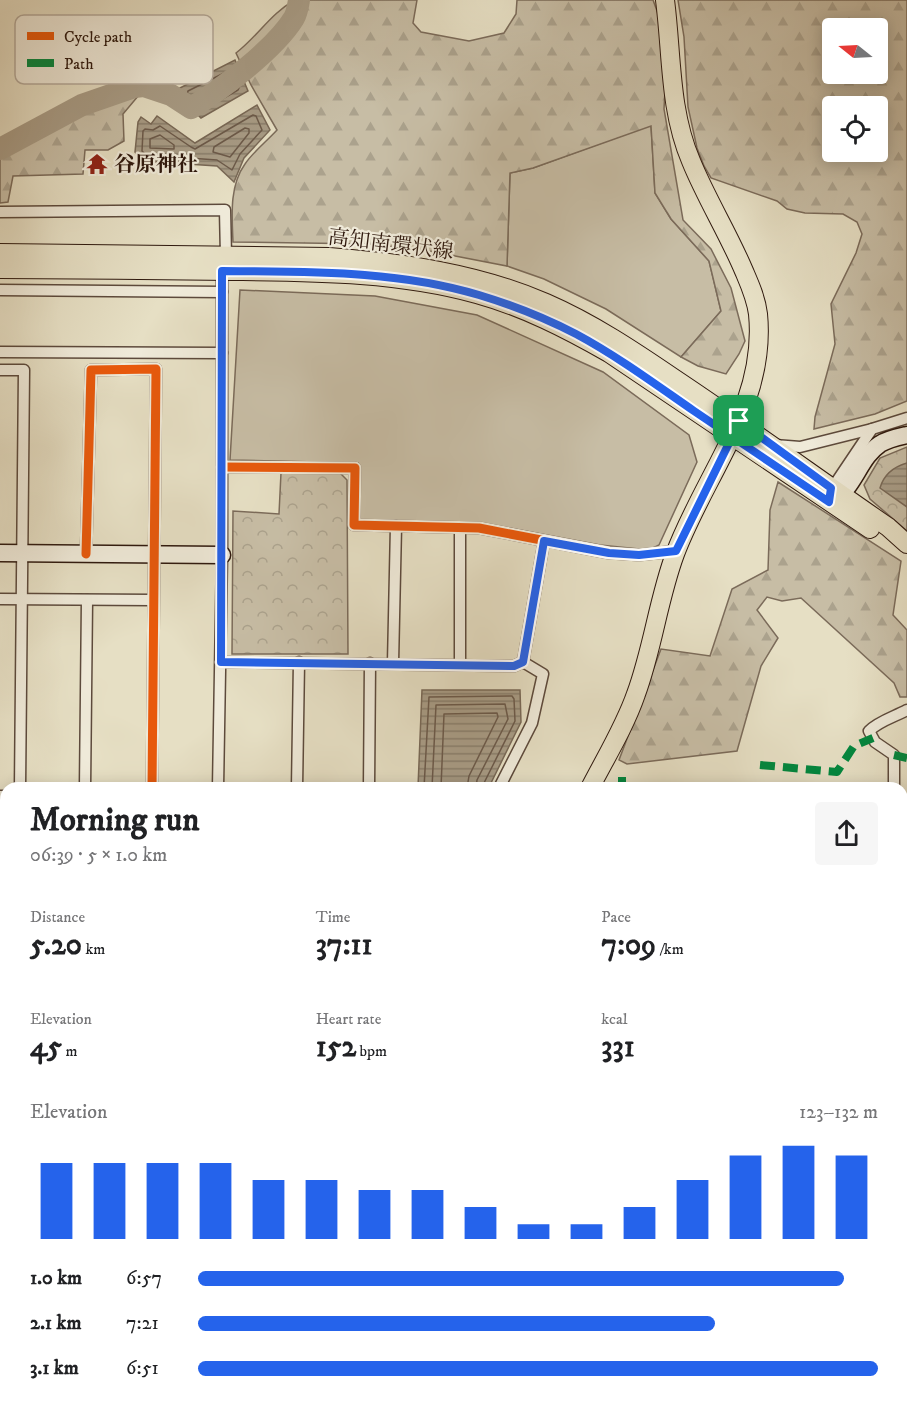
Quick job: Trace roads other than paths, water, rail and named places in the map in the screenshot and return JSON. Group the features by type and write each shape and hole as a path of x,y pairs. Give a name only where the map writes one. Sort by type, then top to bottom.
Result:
{"main road":[{"path":"593,782 636,694 665,582 676,551 735,429 751,390 757,366 759,343 756,298 690,160 681,131 673,85 665,0"},
{"name":"高知南環状線","path":"0,253 224,263 382,276 432,284 477,295 541,317 609,353 735,429 834,495 888,527 907,544"},
{"name":"高知南環状線","path":"0,269 224,263"},
{"name":"高知南環状線","path":"735,429 772,445 907,553"}],"street":[{"path":"0,212 225,210 222,292 222,555 218,782"},
{"path":"0,291 222,292"},
{"path":"0,352 222,353"},
{"path":"0,369 24,370 20,782"},
{"path":"86,554 91,370 156,369 152,782"},
{"path":"772,445 800,447 907,418"},
{"path":"834,495 872,429"},
{"path":"834,495 871,451 883,442 907,435"},
{"path":"222,467 355,468 354,525 479,528 609,553 639,555 676,551"},
{"path":"393,663 396,526"},
{"path":"460,528 460,664"},
{"path":"523,662 544,541"},
{"path":"0,553 222,555"},
{"path":"0,599 153,600"},
{"path":"85,782 87,600"},
{"path":"221,662 514,666 523,662"},
{"path":"297,782 299,662"},
{"path":"502,782 532,723 543,674 523,662"},
{"path":"369,782 370,663"},
{"path":"894,782 894,755 875,742 869,731 877,723 889,720 907,710"}],"water":[{"path":"235,60 248,91 201,118 174,91 188,84 213,84 213,71"},
{"path":"257,105 270,130 244,158 234,182 217,166 142,161 135,152 138,122 141,117 151,124 157,116 195,143"},
{"path":"907,463 907,507 880,488 890,472"},
{"path":"422,690 520,690 521,722 491,782 418,782"}],"waterway":[{"path":"0,149 82,105 134,87 144,86 171,95 191,108 218,90 261,55 294,18 299,0"}],"place":[{"name":"谷原神社","path":"97,164"}]}
